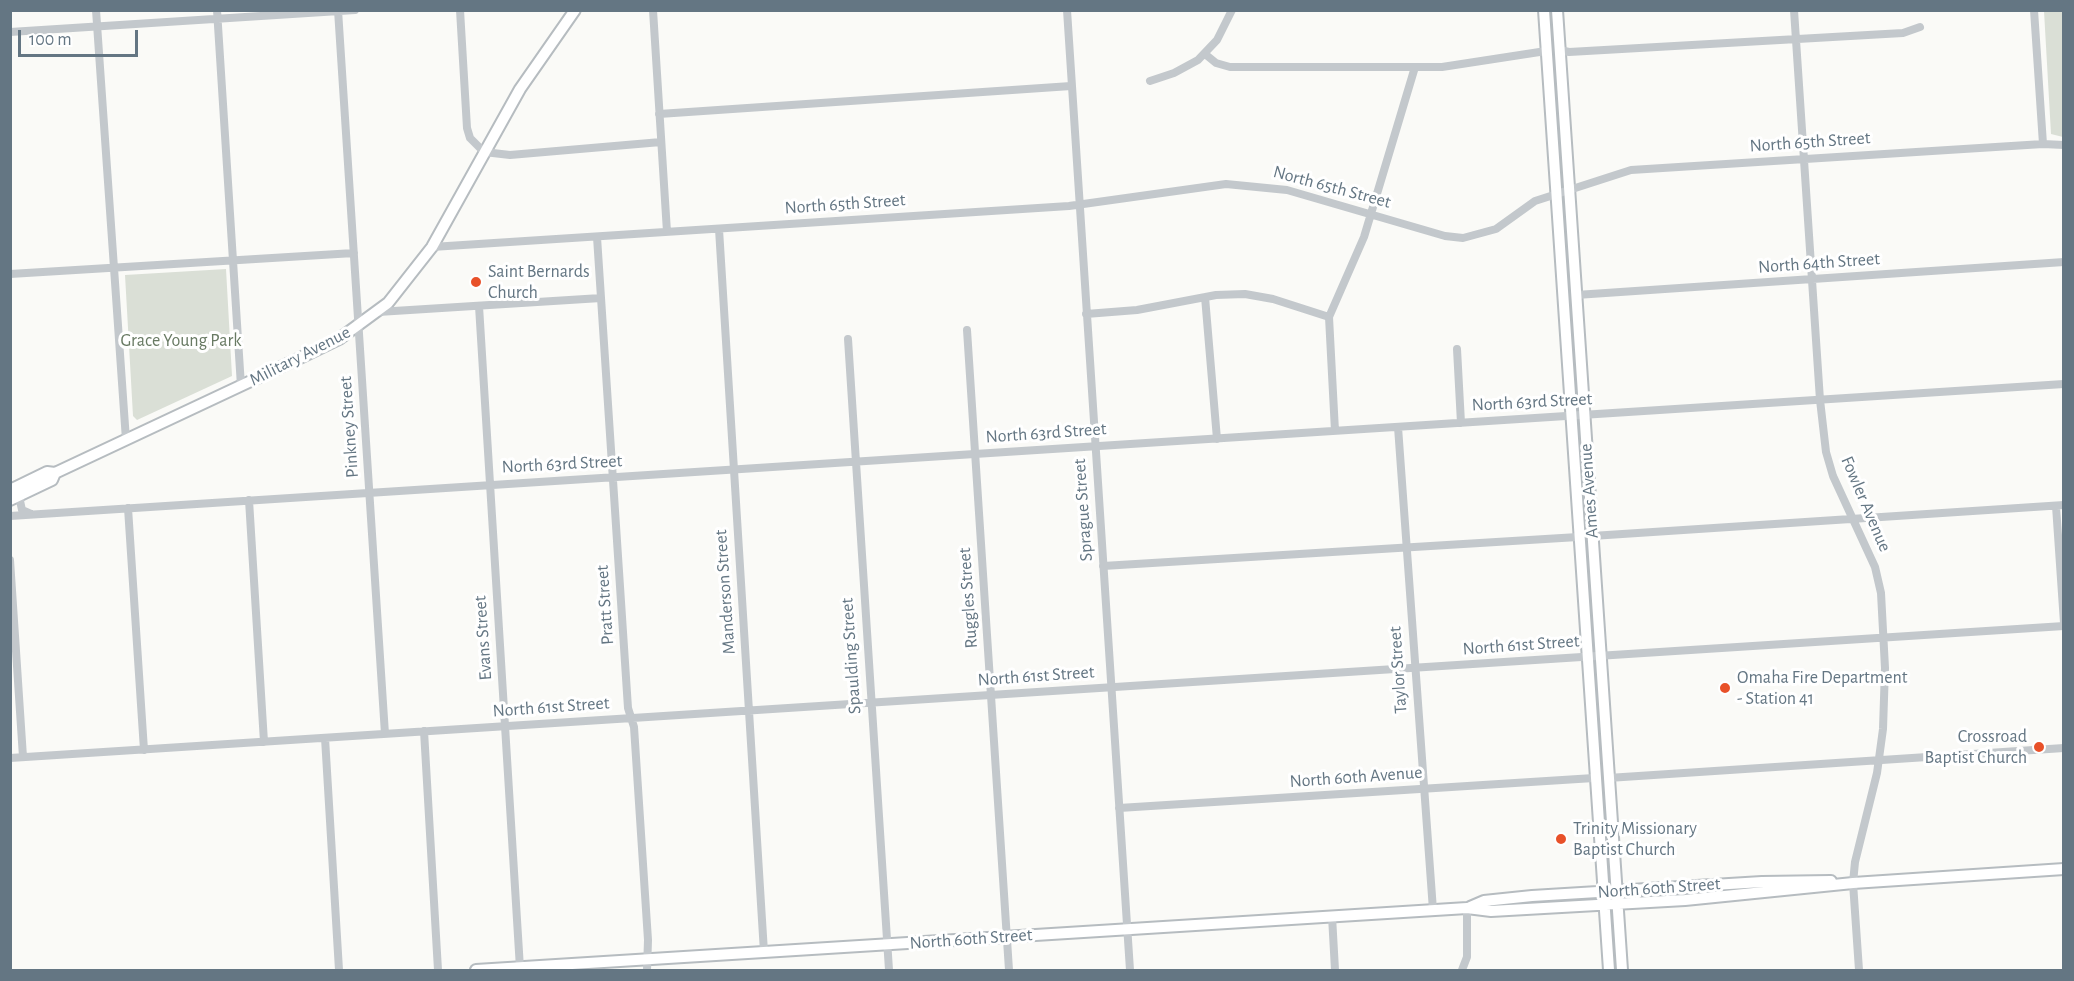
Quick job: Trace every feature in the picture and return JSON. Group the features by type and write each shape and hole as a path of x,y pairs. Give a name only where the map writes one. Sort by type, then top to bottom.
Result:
{"main road":[{"name":"Military Avenue","path":"13,495 47,472 55,473 321,348 378,312 402,288 432,247 520,89 575,10"},
{"name":"Ames Avenue","path":"1544,10 1608,970"},
{"name":"Ames Avenue","path":"1557,10 1599,657 1622,970"},
{"name":"North 60th Street","path":"476,970 647,965 764,952 1467,908 1491,911 1604,905 1759,894 1853,883 2064,869"},
{"name":"North 60th Street","path":"1467,908 1500,899 1616,891 1802,880 1853,883"}],"street":[{"path":"96,10 126,440"},
{"path":"10,32 98,27 218,15 355,10"},
{"path":"460,10 467,128 470,138 484,152 510,155 661,142"},
{"path":"653,10 667,232"},
{"name":"Sprague Street","path":"1067,10 1130,970"},
{"path":"1150,81 1185,68 1205,54 1217,40 1232,10"},
{"name":"Fowler Avenue","path":"1794,10 1820,400 1829,465 1875,567 1881,593 1885,700 1879,760 1855,862 1853,883 1859,970"},
{"path":"2034,10 2043,144"},
{"name":"Pinkney Street","path":"339,11 385,734"},
{"path":"218,15 241,386"},
{"path":"1560,50 1575,52 1903,33 1920,27"},
{"path":"1205,54 1216,63 1230,67 1415,67 1459,66 1546,51"},
{"path":"1335,431 1329,317 1371,214 1415,67"},
{"path":"659,114 1071,86"},
{"name":"North 65th Street","path":"432,247 1079,205 1207,186 1247,184 1287,190 1446,236 1463,238 1490,232 1530,203 1631,170 2043,144 2064,145"},
{"name":"Manderson Street","path":"719,229 764,952"},
{"name":"Pratt Street","path":"597,237 628,708 634,727 647,965"},
{"path":"10,274 354,253"},
{"name":"North 64th Street","path":"1576,295 2064,262"},
{"path":"1086,314 1137,310 1230,294 1256,295 1329,317"},
{"path":"1205,297 1217,439"},
{"path":"378,312 601,298"},
{"name":"Evans Street","path":"479,306 520,968"},
{"name":"Ruggles Street","path":"967,330 1009,970"},
{"name":"Spaulding Street","path":"848,339 889,970"},
{"path":"1457,349 1461,423"},
{"name":"North 63rd Street","path":"10,516 2064,384"},
{"name":"Taylor Street","path":"1398,427 1422,789 1433,910"},
{"path":"13,495 22,510 32,514"},
{"path":"249,500 264,742"},
{"path":"1592,536 2060,506 2064,624"},
{"path":"128,508 144,750"},
{"path":"1103,566 1578,537"},
{"path":"10,560 23,757"},
{"name":"North 61st Street","path":"10,758 1599,657 2064,624"},
{"path":"424,731 438,970"},
{"path":"325,738 339,970"},
{"path":"1608,778 2064,748"},
{"name":"North 60th Avenue","path":"1119,808 1594,778"},
{"path":"1462,970 1467,957 1467,908"},
{"path":"1332,916 1335,970"}],"green space":[{"path":"2044,11 2063,11 2063,137 2051,134"},
{"name":"Grace Young Park","path":"226,269 232,376 137,420 133,416 125,275"}],"place":[{"name":"Saint Bernards Church","path":"476,282"},
{"name":"Omaha Fire Department - Station 41","path":"1725,688"},
{"name":"Crossroad Baptist Church","path":"2039,747"},
{"name":"Trinity Missionary Baptist Church","path":"1561,839"}]}
